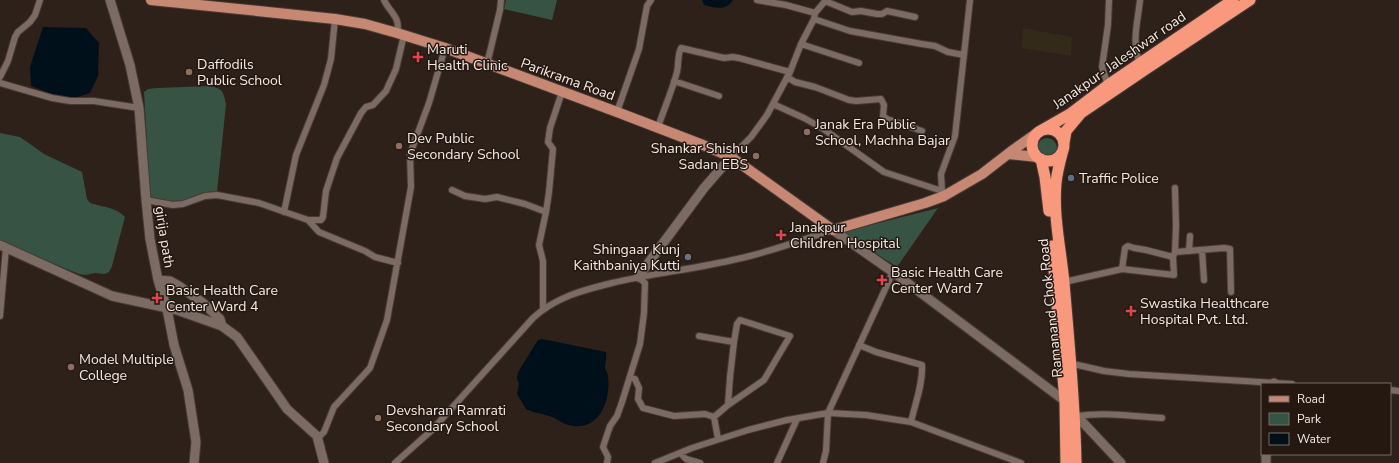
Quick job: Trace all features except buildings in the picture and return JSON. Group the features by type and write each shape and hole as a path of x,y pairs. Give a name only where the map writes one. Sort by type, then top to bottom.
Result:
{"highway":[{"name":"Janakpur- Jaleshwar road","path":"1039,132 1070,114 1108,85 1233,0"},
{"name":"Janakpur- Jaleshwar road","path":"1063,146 1066,131 1081,113 1250,0"},
{"path":"1049,129 1056,131 1061,136 1063,146 1060,156 1054,160 1048,161 1039,158 1033,152 1033,138 1039,132 1049,129"},
{"name":"Ramanand Chok Road","path":"1063,146 1056,183 1055,202 1056,225 1064,282 1070,363 1076,415 1076,463"},
{"name":"Ramanand Chok Road","path":"1039,158 1046,182 1065,401 1066,463"}],"main road":[{"name":"Parikrama Road","path":"151,0 335,19 365,24 445,48 658,127 731,157 833,230"},
{"path":"833,230 925,203 982,174 1039,132"},
{"path":"1008,154 1039,158"}],"street":[{"path":"0,77 8,61 15,37 35,15 40,0"},
{"name":"girija path","path":"110,0 130,65 139,108 150,239 158,280 167,309 174,346 188,390 196,442 194,463"},
{"path":"146,200 173,205 183,204 205,196 217,195 260,203 308,220 320,220 323,217 326,191 337,158 361,113 366,107 373,105 386,91 396,69 401,34 397,19 384,0"},
{"path":"488,64 501,0"},
{"path":"617,112 639,49 647,6 651,0"},
{"path":"757,0 786,5 858,33 935,46 948,52 964,55"},
{"path":"773,104 822,128 884,172 943,193 941,174 955,136 970,0"},
{"path":"1108,85 1102,67 1108,25 1109,0"},
{"path":"1140,0 1135,38 1137,57 1140,63"},
{"path":"638,276 704,188 750,137 773,104 815,16 826,1 852,12 861,11 882,14 887,11 915,17"},
{"path":"284,212 296,155 324,85 331,59 335,19"},
{"path":"801,44 859,63"},
{"path":"318,438 324,432 334,407 370,368 387,320 411,187 410,154 429,103 445,48"},
{"path":"658,127 679,64 680,49 684,48 724,58 739,58 788,75 795,82 815,87 849,100 856,101 881,99 884,105 884,116 887,119 922,131"},
{"path":"674,81 719,96"},
{"path":"0,83 52,98 70,101 94,101 139,108"},
{"path":"543,308 543,261 539,245 549,192 553,149 548,142 550,128 562,92"},
{"path":"1064,282 1122,269 1174,275 1176,226 1175,188"},
{"path":"452,190 465,196 485,199 497,198 525,204 546,212"},
{"path":"308,220 319,232 365,251 375,257 398,263"},
{"path":"395,463 432,430 525,326 543,308 559,299 587,289 638,276 739,259 833,230 893,272 1065,401 1076,415 1121,463"},
{"path":"1189,251 1190,236"},
{"path":"0,316 3,246 112,296 177,310 222,326 237,337 287,409 317,436 324,463"},
{"path":"1122,269 1125,248 1128,246 1174,254 1189,251 1224,248 1230,249 1232,292"},
{"path":"1202,250 1204,280"},
{"path":"823,463 826,451 828,413 893,272"},
{"path":"607,463 608,457 603,447 610,426 617,416 640,344 644,313 645,283 638,276"},
{"path":"158,280 170,281 203,303 220,319 222,326"},
{"path":"714,417 728,405 764,380 790,336 740,320 737,324 734,342 728,405"},
{"path":"699,336 734,342"},
{"path":"859,345 876,352 922,365 918,394 911,422"},
{"path":"1070,363 1104,371 1129,374 1274,383"},
{"path":"630,377 635,379 640,388 638,399 643,408 674,416 704,414 714,417"},
{"path":"655,463 718,439 748,430 828,413 866,414 911,422 1021,463"},
{"path":"1076,415 1090,414 1162,418"},
{"path":"714,417 718,439"},
{"path":"778,463 797,419"},
{"path":"680,453 686,459 700,463"}],"shaded area":[{"path":"1023,28 1072,37 1071,56 1022,48"}],"green space":[{"path":"506,0 557,0 552,20 504,9"},
{"path":"210,86 218,88 222,91 226,104 217,192 204,194 192,199 175,203 153,199 150,196 144,92 148,89 157,88"},
{"path":"0,133 20,137 44,154 82,172 87,199 90,203 113,209 125,217 112,266 109,272 105,274 79,274 0,242"},
{"path":"1043,138 1051,138 1057,144 1057,152 1051,158 1043,158 1037,152 1037,144"},
{"path":"938,208 897,267 843,232"}],"water":[{"path":"702,0 733,0 727,6 720,8 704,5"},
{"path":"43,27 86,28 99,43 98,76 90,93 68,100 31,86 30,67"},
{"path":"542,339 606,352 605,367 609,385 608,394 602,410 591,423 583,426 571,426 549,416 526,409 517,394 519,384 517,379 518,372 538,340"}],"place":[{"name":"Maruti Health Clinic","path":"418,57"},
{"name":"Daffodils Public School","path":"189,72"},
{"name":"Janak Era Public School, Machha Bajar","path":"807,132"},
{"name":"Dev Public Secondary School","path":"399,146"},
{"name":"Shankar Shishu Sadan EBS","path":"756,156"},
{"name":"Traffic Police","path":"1071,178"},
{"name":"Janakpur Children Hospital","path":"781,235"},
{"name":"Shingaar Kunj Kaithbaniya Kutti","path":"688,257"},
{"name":"Basic Health Care Center Ward 7","path":"882,280"},
{"name":"Basic Health Care Center Ward 4","path":"157,298"},
{"name":"Swastika Healthcare Hospital Pvt. Ltd.","path":"1131,311"},
{"name":"Model Multiple College","path":"71,367"},
{"name":"Devsharan Ramrati Secondary School","path":"378,418"}]}
